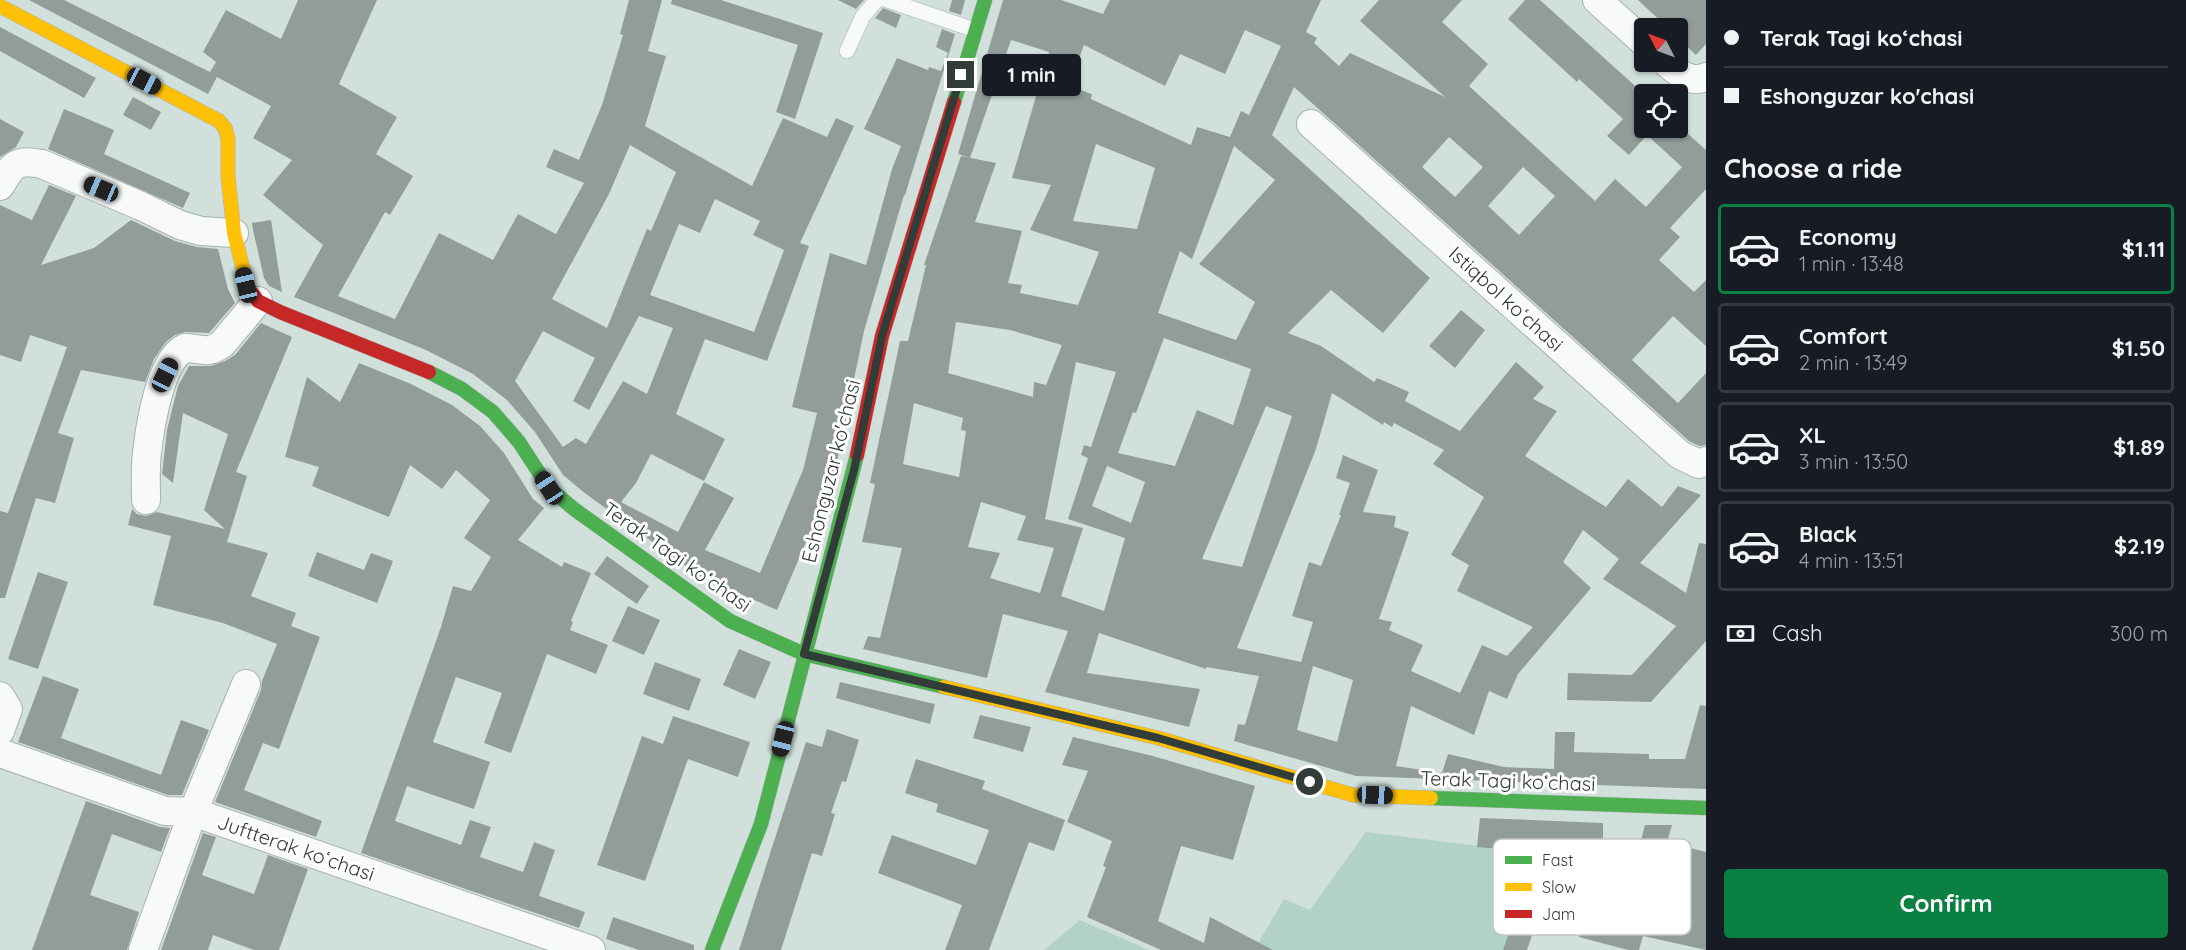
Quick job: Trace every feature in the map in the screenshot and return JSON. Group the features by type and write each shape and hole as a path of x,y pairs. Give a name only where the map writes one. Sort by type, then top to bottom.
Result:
{"street":[{"name":"Eshonguzar ko'chasi","path":"712,950 761,824 854,470 882,336 985,0"},
{"path":"1597,0 1634,33"},
{"path":"0,6 219,121 225,128 228,138 228,176 234,233 246,285 258,301 222,344 204,351 185,348 173,358 165,375 155,409 147,454 146,500"},
{"path":"1677,72 1683,77 1701,80 1706,78"},
{"name":"Istiqbol koʻchasi","path":"1311,124 1680,454 1699,464 1706,461"},
{"path":"0,186 14,165 21,161 42,164 119,196 180,225 201,231 234,233"},
{"name":"Terak Tagi koʻchasi","path":"258,301 280,312 419,367 462,389 493,412 519,442 549,488 574,510 730,621 804,654 1158,738 1353,795 1706,808"},
{"path":"143,950 193,812 246,684"},
{"path":"0,696 8,709 0,731"},
{"name":"Juftterak koʻchasi","path":"0,753 165,811 193,812 591,950"}],"lane":[{"path":"847,51 863,16 877,0"},
{"path":"887,0 975,30"}],"green space":[{"path":"1366,832 1493,849 1493,935 1523,935 1518,950 1254,950 1284,899 1310,910"},
{"path":"1080,920 1149,950 1044,950"}],"building":[{"path":"29,0 64,0 210,72 216,62 203,52 226,10 281,39 298,0 377,0 339,84 397,117 376,154 413,176 390,215 385,212 338,296 395,319 439,233 493,260 518,214 556,234 584,183 546,167 554,149 579,160 602,105 623,35 620,34 629,0 662,0 648,51 666,56 645,126 752,186 783,118 827,137 836,118 854,126 800,243 809,246 767,361 705,339 676,414 725,439 704,481 651,454 636,483 621,502 678,532 704,482 734,498 705,550 760,573 803,470 817,413 792,407 830,253 866,265 892,169 901,146 864,129 897,58 928,70 929,67 941,71 948,53 936,47 942,29 955,34 864,331 836,466 823,516 818,514 777,610 701,577 586,494 563,475 535,432 507,400 473,374 426,350 294,297 323,245 263,195 292,160 253,138 271,106 217,77 208,94","holes":["630,145 676,172 651,231 647,229 607,328 552,299 609,194","715,199 760,221 753,235 784,250 754,332 650,295 679,224 700,233","639,316 673,328 647,394 623,381 586,444 576,438 563,447 515,381 543,331 595,358 573,401 589,410"]},
{"path":"672,0 721,0 823,33 795,119 776,112 798,45 671,4"},
{"path":"838,0 864,0 856,9"},
{"path":"952,0 965,0 961,15 949,11"},
{"path":"1003,0 1061,0 1103,14 1110,0 1321,0 1306,32 1317,38 1314,43 1339,66 1350,53 1445,97 1360,21 1379,0 1462,0 1442,22 1488,64 1469,86 1595,201 1615,179 1646,207 1682,167 1650,138 1688,138 1688,134 1706,150 1706,189 1670,228 1680,237 1659,260 1694,292 1706,280 1706,346 1673,316 1632,360 1678,403 1706,373 1706,445 1699,446 1689,441 1294,87 1272,135 1430,278 1383,333 1331,290 1288,333 1321,346 1374,382 1377,378 1409,392 1405,401 1460,431 1516,362 1544,387 1533,399 1557,411 1525,456 1606,507 1628,479 1662,507 1678,486 1701,495 1640,563 1686,593 1699,543 1706,544 1706,641 1651,702 1567,700 1568,673 1632,675 1676,626 1603,579 1619,559 1583,530 1563,562 1591,588 1518,674 1507,699 1489,691 1474,735 1411,706 1396,766 1442,773 1448,754 1504,767 1554,769 1555,732 1575,732 1574,752 1649,754 1649,759 1685,759 1700,705 1706,706 1706,789 1356,776 1234,741 1238,724 1245,725 1259,676 1206,667 1206,669 1099,633 1087,673 1200,689 1189,727 1045,692 1068,631 1003,614 987,678 863,649 868,636 880,638 902,548 862,542 875,484 870,483 900,341 908,341 926,265 924,265 961,156 968,158 958,154","holes":["1245,30 1281,46 1249,115 1241,111 1230,137 1197,127 1191,145 1091,99 1092,94 1069,86 1084,45 1165,86 1180,54 1225,74","1011,40 1049,52 1012,178 1051,185 1030,230 1099,252 1078,305 1020,293 1022,285 1008,283 1022,231 975,222 996,163 970,158","1449,137 1483,167 1455,197 1422,167","1096,144 1155,168 1137,229 1073,221","1234,146 1275,180 1199,264 1255,302 1236,340 1158,313 1180,251 1192,259","1523,167 1555,196 1519,235 1488,206","956,322 1010,330 1062,345 1046,385 1034,382 1033,397 948,373","1164,338 1251,369 1233,425 1197,410 1175,466 1118,453 1133,412 1136,413","1076,362 1116,372 1091,447 1084,445 1081,455 1088,458 1068,519 1125,538 1104,611 1061,596 1083,528 1045,519","1332,393 1383,425 1384,422 1392,427 1394,423 1444,450 1433,464 1484,497 1451,555 1469,565 1457,591 1533,627 1507,656 1482,645 1460,693 1411,671 1423,645 1389,630 1392,622 1379,619 1409,532 1394,527 1396,516 1363,512 1378,470 1343,455 1336,478 1350,483 1339,515 1341,515 1321,566 1309,562 1292,616 1313,622 1301,662 1237,648 1316,449","914,403 963,418 961,430 966,431 959,477 903,464","1266,406 1292,416 1242,567 1202,559","1107,466 1145,482 1131,523 1092,506","981,502 1026,516 1017,540 1054,548 1040,593 990,578 1000,553 968,547","1313,666 1353,680 1337,742 1297,730"]},
{"path":"1525,0 1540,0 1634,85 1634,138 1644,138 1629,155 1607,136 1623,119 1579,79 1577,82 1508,19"},
{"path":"1638,0 1706,0 1706,44 1696,55 1688,47 1688,18 1657,18"},
{"path":"883,8 901,15 896,28 875,18"},
{"path":"0,27 96,78 84,98 0,51"},
{"path":"133,97 161,112 151,130 123,115"},
{"path":"64,109 114,130 104,154 190,193 183,208 48,149"},
{"path":"0,119 24,132 16,147 0,157"},
{"path":"49,185 76,196 41,265 94,248 131,220 175,241 197,247 218,249 228,289 235,303 209,333 185,332 175,335 166,342 154,359 145,382 81,370 58,433 74,438 55,503 36,498 5,598 0,598 0,511 8,513 67,347 30,335 21,362 0,355 0,205 32,220"},
{"path":"271,220 282,292 269,286 264,278 253,230 252,223"},
{"path":"1461,310 1485,330 1455,368 1429,346"},
{"path":"261,323 292,337 236,472 247,476 227,542 268,553 251,596 296,613 291,626 320,637 279,749 263,743 244,790 322,821 316,837 215,802 261,690 262,681 277,644 223,623 153,605 171,536 128,525 132,509 137,514 146,516 157,512 225,529 204,510 228,434 183,413 173,483 162,474 167,430 178,386 189,366 211,366 225,361 235,355"},
{"path":"359,363 411,384 452,405 480,426 504,453 533,499 544,508 518,540 562,567 564,562 591,573 571,621 573,622 570,630 608,645 596,674 547,654 511,753 484,743 502,693 456,677 433,742 490,762 474,809 407,786 395,821 461,845 470,820 491,827 480,857 523,872 534,842 555,850 539,896 585,912 579,928 361,853 441,627 453,586 471,591 491,557 464,538 490,500 456,470 442,489 410,465 389,517 312,486 319,467 285,457 307,377 340,402"},
{"path":"317,552 364,570 371,553 393,561 377,603 308,576"},
{"path":"607,556 649,586 637,604 594,574"},
{"path":"38,572 68,582 38,669 8,659"},
{"path":"628,606 660,620 644,655 612,641"},
{"path":"739,649 771,662 755,699 723,685"},
{"path":"655,662 701,679 689,711 643,694"},
{"path":"43,676 79,689 61,738 161,775 181,720 209,730 182,795 168,795 18,742"},
{"path":"840,682 935,704 930,724 836,698"},
{"path":"980,715 1031,727 1023,752 973,738"},
{"path":"673,716 750,742 738,777 688,759 645,881 597,865 642,736 663,744"},
{"path":"827,729 859,740 846,782 842,781 831,813 835,814 822,856 812,853 781,950 739,950 806,742 822,747"},
{"path":"1073,737 1153,756 1255,786 1233,860 1181,846 1158,921 1204,943 1210,917 1273,950 1161,950 1087,917 1106,867 1103,866 1112,841 1067,822 1088,771 1062,765"},
{"path":"916,759 985,781 982,789 1065,820 1054,851 1029,842 989,950 945,950 962,905 878,873 892,835 976,865 989,830 936,812 938,804 905,793"},
{"path":"86,801 160,827 170,828 161,852 112,834 90,895 139,912 127,950 32,950"},
{"path":"1480,818 1603,823 1603,839 1493,839 1493,848 1477,847"},
{"path":"1645,825 1672,825 1668,839 1641,839"},
{"path":"203,833 216,837 202,875 254,894 268,855 308,869 279,950 254,950 213,935 208,950 161,950"},
{"path":"1691,848 1706,852 1706,950 1643,936 1639,950 1628,950 1579,937 1580,935 1691,935"},
{"path":"613,917 694,945 694,950 639,950 606,939"},
{"path":"1508,935 1532,935 1527,950 1503,950"}],"traffic: fast":[{"path":"954,102 985,0"},
{"path":"429,372 462,389 493,412 519,442 549,488 574,509 730,621 804,654 944,687"},
{"path":"712,950 761,824 857,455"},
{"path":"1431,798 1706,808"}],"traffic: slow":[{"path":"0,6 219,121 225,128 228,138 228,176 234,233 248,288"},
{"path":"944,687 1158,738 1353,795 1431,798"}],"traffic: jam":[{"path":"857,455 882,336 954,102"},
{"path":"248,288 258,301 280,312 429,372"}],"route":[{"path":"961,75 882,336 854,470 804,654 1158,738 1310,782"}]}
